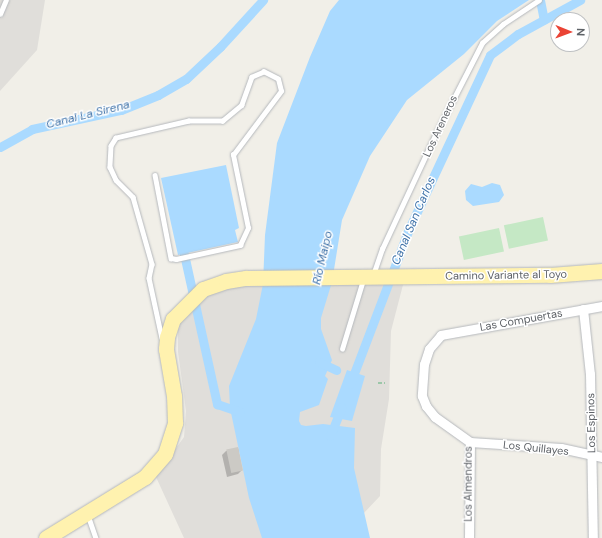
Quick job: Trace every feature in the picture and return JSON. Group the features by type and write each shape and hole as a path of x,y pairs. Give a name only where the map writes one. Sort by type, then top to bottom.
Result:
{"main road":[{"name":"Camino Variante al Toyo","path":"166,349 173,319 190,300 203,289 226,281 257,278 550,275 602,271"},
{"path":"46,538 145,477 165,454 175,423 174,396 166,349"}],"street":[{"name":"Las Compuertas","path":"441,335 602,306"},
{"name":"Los Espinos","path":"582,309 590,374 594,538"},
{"name":"Los Almendros","path":"441,335 429,349 424,364 422,396 426,406 435,417 470,442 470,538"},
{"name":"Los Quillayes","path":"470,442 561,448 602,457"}],"lane":[{"path":"0,14 6,0"},
{"name":"Los Areneros","path":"342,349 382,249 436,133 482,43 504,24 539,0"},
{"path":"154,175 171,258 176,260 240,245 245,238 248,228 234,155 281,91 281,84 272,74 264,72 252,77 242,105 223,121 189,121 116,138 111,146 110,167 116,180 133,197 152,264 149,278 160,334 166,349"},
{"path":"87,513 96,538"}],"path":[{"path":"378,383 385,383"}],"shaded area":[{"path":"0,0 45,0 37,50 0,91"},
{"path":"404,281 391,331 389,399 381,449 380,496 363,514 301,538 184,538 156,477 184,437 186,411 178,352 178,324 190,306 223,285"}],"green space":[{"path":"543,217 548,240 509,249 504,225"},
{"path":"499,228 504,251 464,260 459,237"}],"water":[{"name":"Río Maipo","path":"339,0 529,0 497,21 464,54 407,100 370,156 342,220 332,282 321,318 321,329 332,360 325,376 328,379 319,405 300,412 299,421 301,425 306,426 323,424 355,428 354,468 370,538 262,538 249,498 230,408 229,386 256,319 263,284 265,235 277,143 310,57 330,11"},
{"path":"226,165 239,228 235,230 238,242 178,255 161,178"},
{"path":"492,183 500,185 504,195 499,202 473,206 466,200 465,191 471,184 482,187"},
{"path":"347,370 365,376 352,421 330,417"}],"building":[{"path":"238,447 243,470 231,473 226,449"}],"waterway":[{"name":"Canal La Sirena","path":"0,147 32,129 121,110 158,95 186,79 220,47 263,0"},
{"path":"540,0 544,20"},
{"name":"Canal San Carlos","path":"350,384 408,231 490,55 518,34 580,0"},
{"path":"184,254 217,404 240,412"},
{"path":"319,362 336,370"},
{"name":"Canal San Carlos","path":"330,436 342,407"}]}
